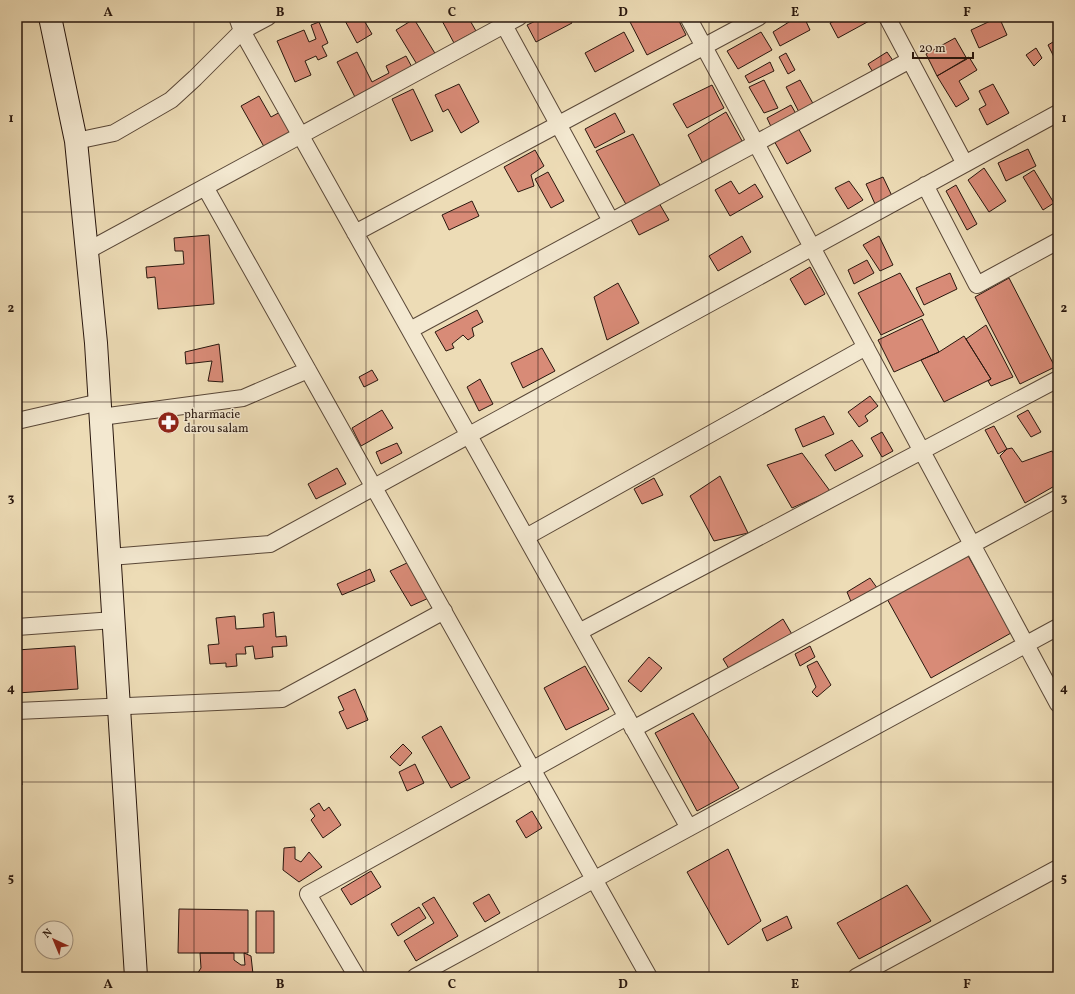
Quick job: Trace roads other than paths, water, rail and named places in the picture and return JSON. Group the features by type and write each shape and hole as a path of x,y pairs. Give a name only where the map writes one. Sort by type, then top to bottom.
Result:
{"street":[{"path":"50,17 76,141 96,343 136,977"},
{"path":"76,141 114,133 170,100 195,78 240,24 268,17"},
{"path":"87,251 519,17"},
{"path":"688,17 1058,704"},
{"path":"355,233 759,17"},
{"path":"887,17 965,164"},
{"path":"240,24 355,233 688,828"},
{"path":"504,25 611,221"},
{"path":"410,330 910,60"},
{"path":"110,557 270,544 1058,113"},
{"path":"925,185 977,284 1058,242"},
{"path":"205,187 649,977"},
{"path":"526,538 866,347"},
{"path":"17,421 101,410 243,398 308,370"},
{"path":"579,632 1058,379"},
{"path":"357,977 308,894 532,770 630,723 1058,498"},
{"path":"17,711 282,699 444,611"},
{"path":"17,627 114,620"},
{"path":"415,977 1058,627"},
{"path":"856,977 1058,868"}],"place":[{"name":"pharmacie darou salam","path":"169,422"}]}
